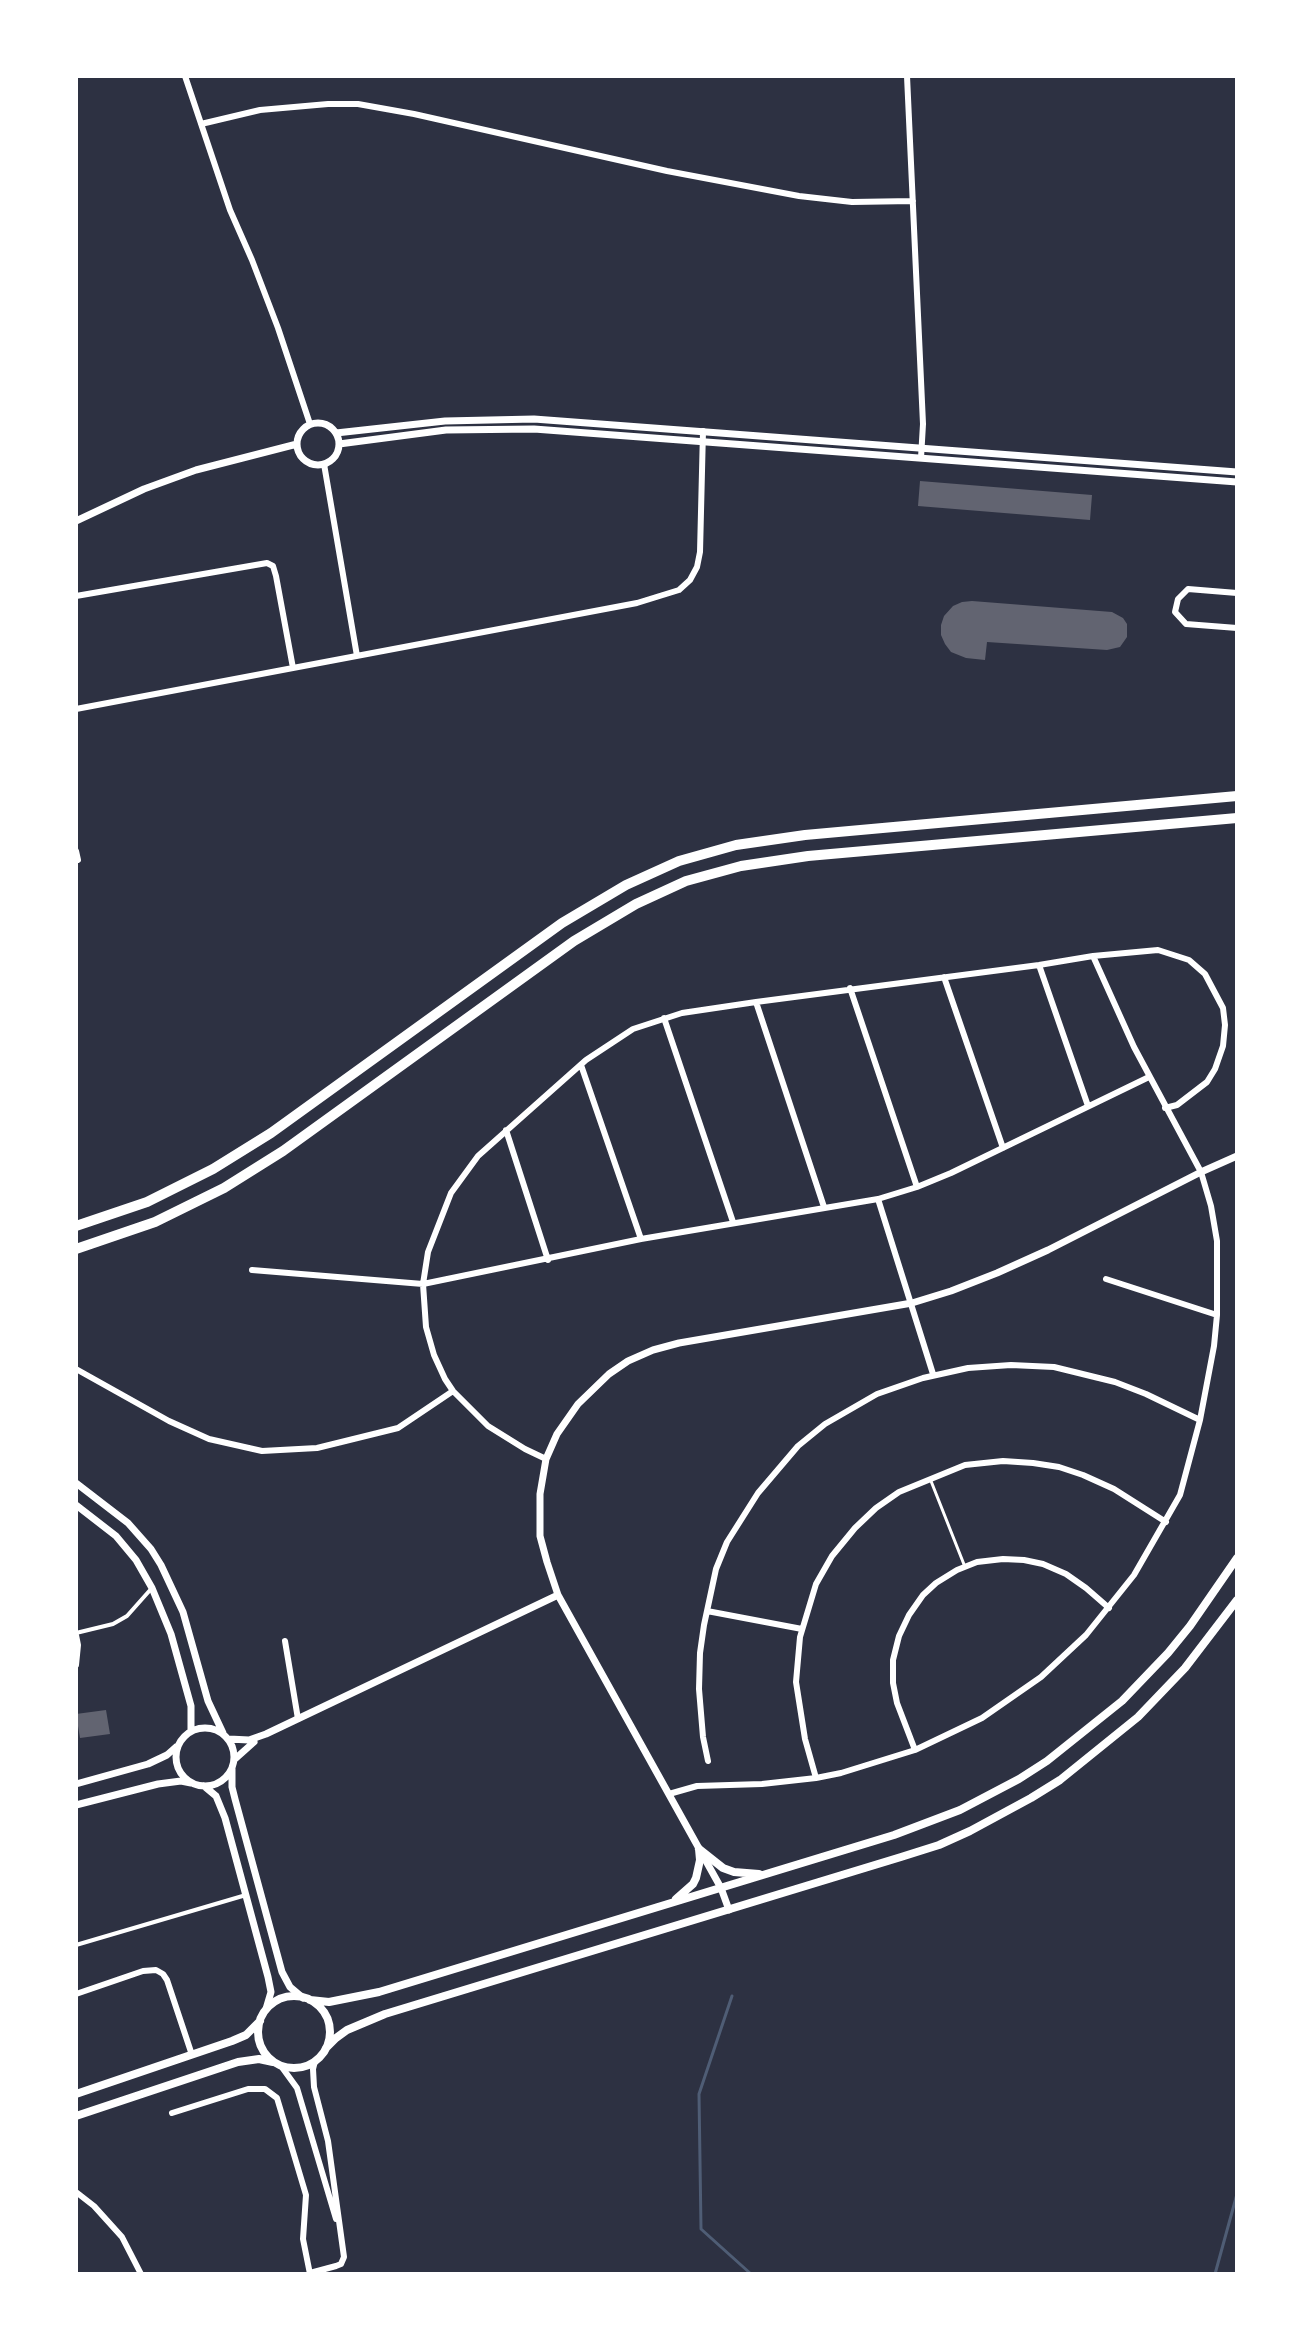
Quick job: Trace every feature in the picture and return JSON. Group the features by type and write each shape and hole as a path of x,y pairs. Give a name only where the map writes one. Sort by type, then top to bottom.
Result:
{"highway":[{"path":"76,1226 147,1202 213,1169 283,1125 562,923 626,885 679,861 736,845 805,835 1237,796"},
{"path":"76,1249 155,1222 224,1188 283,1151 574,941 636,904 686,881 741,866 808,856 1237,818"}],"main road":[{"path":"277,2064 267,2056 258,2034 266,2009 282,1999 329,2002 379,1992 930,1823 988,1796 1047,1761 1100,1720 1143,1680 1190,1626 1237,1558"},
{"path":"76,2116 238,2062 259,2059 299,2068 315,2061 347,2030 375,2018 939,1845 1060,1780 1138,1717 1185,1668 1237,1600"},
{"path":"699,1849 723,1868 734,1872 767,1874"},
{"path":"672,1903 696,1878 699,1849"},
{"path":"306,1999 319,2007 328,2019 330,2034 326,2048"},
{"path":"76,2094 246,2035 260,2021"}],"street":[{"path":"185,76 233,219 278,328 310,424"},
{"path":"907,76 921,458"},
{"path":"201,124 260,110 358,104 667,171 799,196 852,202 913,201"},
{"path":"336,433 445,421 534,419 1237,472"},
{"path":"310,424 325,424 336,433 339,444 335,457 324,464 313,464 303,459 297,444 299,434 310,424"},
{"path":"339,444 446,430 534,429 1237,482"},
{"path":"76,709 637,603 679,590 690,580 700,552 703,431"},
{"path":"76,521 144,489 196,470 297,444"},
{"path":"324,464 357,656"},
{"path":"76,596 267,563 273,566 276,576 293,668"},
{"path":"1237,593 1188,589 1178,599 1175,612 1186,624 1237,628"},
{"path":"76,851 78,860"},
{"path":"546,1459 488,1426 453,1391 434,1355 426,1327 423,1284 428,1252 451,1193 478,1156 581,1065 633,1029 664,1018 756,1002 1151,950 1189,960 1205,974 1223,1008 1225,1025 1223,1046 1207,1082 1177,1105 1165,1108"},
{"path":"669,1794 697,1786 816,1778 878,1763 915,1750 982,1718 1015,1697 1061,1660 1109,1608 1134,1575 1180,1495 1200,1420 1214,1346 1217,1241 1201,1172 1149,1077 1093,956"},
{"path":"1039,965 1088,1106"},
{"path":"944,977 1003,1148"},
{"path":"850,988 917,1187"},
{"path":"756,1002 824,1207"},
{"path":"664,1018 733,1222"},
{"path":"581,1065 641,1239"},
{"path":"252,1270 423,1284 641,1239 878,1199 951,1173 1149,1077"},
{"path":"506,1130 548,1260"},
{"path":"729,1910 721,1888 558,1595 540,1536 540,1494 546,1459 557,1434 578,1404 609,1374 628,1361 679,1343 912,1303 1010,1268 1237,1156"},
{"path":"878,1199 933,1374"},
{"path":"1106,1279 1217,1315"},
{"path":"708,1761 699,1689 700,1653 716,1569 727,1542 758,1493 798,1446 825,1424 888,1390 933,1374 1011,1365 1054,1367 1115,1382 1200,1420"},
{"path":"76,1369 169,1421 209,1439 262,1451 317,1448 398,1428 453,1391"},
{"path":"816,1778 805,1739 796,1682 802,1629 816,1584 832,1556 876,1508 899,1492 965,1465 1003,1461 1059,1467 1083,1475 1114,1489 1166,1522"},
{"path":"76,1483 128,1523 151,1549 183,1612 208,1701 234,1752 232,1787 282,1972 290,1987 306,1999"},
{"path":"76,1505 116,1536 136,1560 152,1588 171,1634 187,1692 192,1713 191,1731"},
{"path":"915,1750 897,1703 893,1660 909,1615 936,1583 977,1562 1024,1560 1066,1574 1109,1608"},
{"path":"76,1665 76,1634 113,1624 127,1616 152,1588"},
{"path":"76,1784 148,1764 167,1755 191,1731 207,1727 226,1736 249,1740 266,1734 558,1595"},
{"path":"707,1611 802,1629"},
{"path":"285,1641 298,1719"},
{"path":"235,1759 266,1734"},
{"path":"178,1745 177,1767 191,1783"},
{"path":"204,1786 220,1782 232,1769"},
{"path":"76,1805 181,1781 212,1791 220,1802 270,1989 266,2009"},
{"path":"76,1945 246,1895"},
{"path":"76,1994 143,1971 156,1970 167,1980 192,2055"},
{"path":"172,2113 248,2089 265,2089 277,2098 306,2195 303,2239 310,2274 341,2264 344,2257 342,2238 328,2141 314,2087 315,2061"},
{"path":"277,2064 297,2088 342,2238"},
{"path":"76,2192 94,2206 122,2237 141,2274"}],"lane":[{"path":"930,1478 965,1567"}],"building":[{"path":"920,481 1092,495 1090,520 918,506"},
{"path":"972,601 1112,612 1127,624 1127,637 1120,647 1107,650 987,642 985,660 966,658 951,652 941,635 941,625 953,606"},
{"path":"106,1710 110,1734 80,1738 76,1714"}],"waterway":[{"path":"732,1996 699,2094 701,2229 751,2274"},
{"path":"1215,2274 1237,2194"}]}
